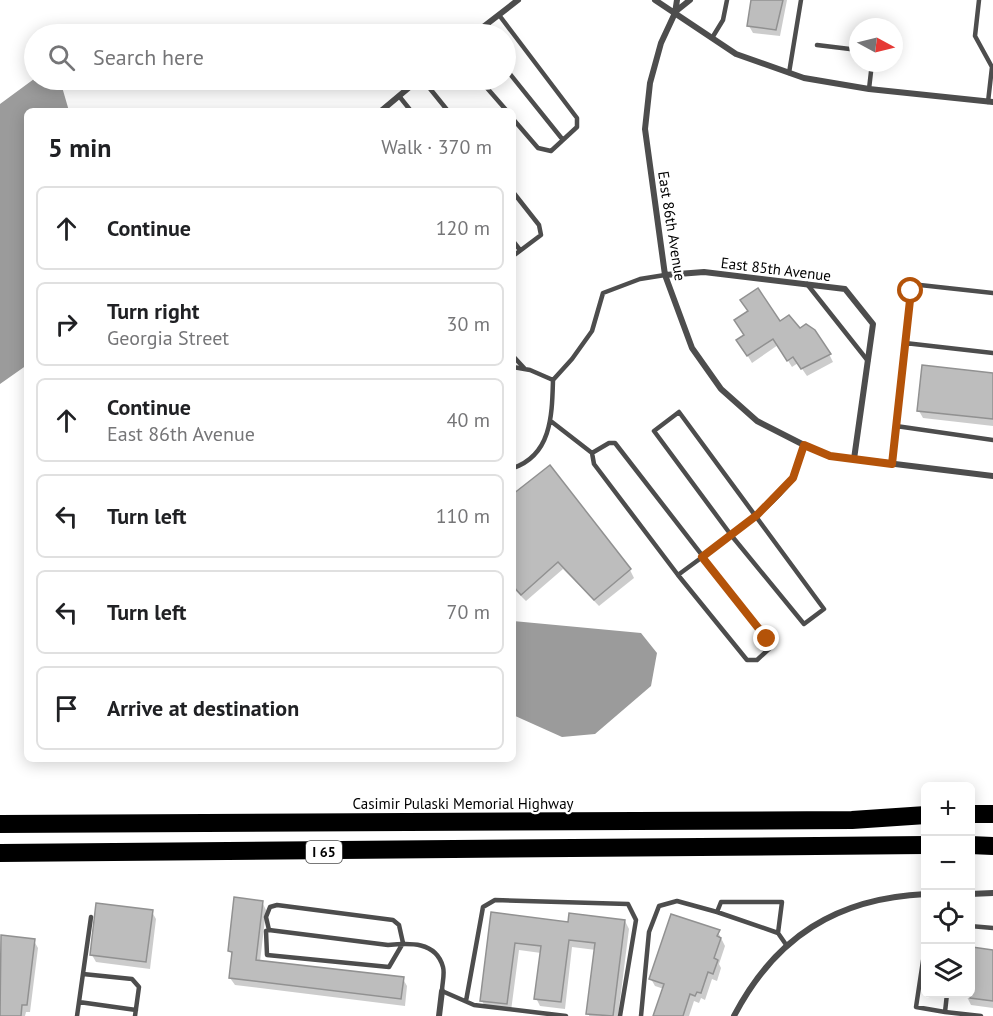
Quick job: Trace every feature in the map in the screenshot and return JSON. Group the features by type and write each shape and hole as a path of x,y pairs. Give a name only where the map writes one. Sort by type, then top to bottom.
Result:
{"highway":[{"path":"975,814 993,814"},
{"name":"Casimir Pulaski Memorial Highway","path":"0,824 840,820 921,815"},
{"name":"I 65","path":"0,853 921,845"},
{"path":"975,845 993,846"}],"street":[{"path":"488,24 518,0"},
{"path":"655,0 736,54 789,73 869,89 991,102"},
{"name":"East 86th Avenue","path":"677,0 675,13 661,43 646,112 648,148 663,240 666,275 692,348 721,389 757,421 804,445 830,456 993,476"},
{"name":"East 86th Avenue","path":"675,13 690,0"},
{"path":"385,108 407,90"},
{"name":"East 85th Avenue","path":"666,275 704,272 845,289 873,324 854,459"},
{"path":"975,894 993,893"},
{"path":"734,1016 746,993 788,945 819,921 877,899 921,895"},
{"path":"439,1016 442,991"}],"lane":[{"path":"712,38 723,20 727,0"},
{"path":"789,73 801,0"},
{"path":"979,0 975,36 992,67 991,102"},
{"path":"499,15 506,24"},
{"path":"516,37 577,118 577,127 551,151 538,148 516,122"},
{"path":"817,45 849,49"},
{"path":"869,89 871,72"},
{"path":"516,81 563,140"},
{"path":"429,90 445,108"},
{"path":"489,90 504,108"},
{"path":"399,96 409,108"},
{"path":"516,196 539,225 541,235 516,253"},
{"path":"516,245 520,250"},
{"path":"516,467 536,454 552,422 553,380 592,331 603,293 640,279 666,275"},
{"path":"807,284 868,361"},
{"path":"892,464 911,291 914,286 920,285 993,293"},
{"path":"905,342 993,353"},
{"path":"516,360 525,369"},
{"path":"516,368 553,380"},
{"path":"679,412 757,515 824,609 804,624 731,535 654,431 679,412"},
{"path":"552,422 592,453 594,464 678,575 747,660 757,660 771,647 767,639 615,443 609,443 592,453"},
{"path":"896,426 993,440"},
{"path":"678,575 757,515 793,478 804,445"},
{"path":"466,1002 483,907 495,900 628,904 636,920 620,1016"},
{"path":"640,1016 649,932 659,906 677,901 717,912 778,933 788,945"},
{"path":"717,912 721,902 782,902 778,933"},
{"path":"277,905 393,920 399,924 403,943 390,967 267,955 265,940 269,930 266,917 270,907 277,905"},
{"path":"77,1016 91,917"},
{"path":"975,926 993,928"},
{"path":"269,930 388,945 423,944 437,957 443,968 442,991 466,1002 523,1012 566,1016"},
{"path":"926,944 916,1007 981,1016"},
{"path":"79,1002 135,1013 139,987 132,979 83,974"},
{"path":"945,1012 946,998"}],"shaded area":[{"path":"24,86 24,90 63,90 68,108 24,108 24,367 0,384 0,104"},
{"path":"516,621 641,633 657,653 651,686 595,734 562,737 516,716"}],"building":[{"path":"751,0 783,0 776,30 747,26"},
{"path":"758,288 780,321 789,315 800,328 806,324 815,330 831,354 801,369 793,357 787,361 773,339 747,356 736,340 744,335 734,320 748,311 740,300"},
{"path":"922,365 993,373 993,419 917,411"},
{"path":"550,465 631,569 594,600 558,562 521,595 516,589 516,492"},
{"path":"234,897 263,901 256,960 404,977 401,999 229,978 232,952 228,951"},
{"path":"96,903 153,910 146,962 90,955"},
{"path":"491,912 568,922 569,913 625,920 613,1016 586,1014 595,943 569,940 561,1002 534,999 541,946 515,943 507,1004 480,1001"},
{"path":"671,914 720,930 717,936 721,938 714,958 718,960 713,974 708,972 701,993 697,992 695,996 690,994 683,1016 653,1016 664,984 649,979"},
{"path":"1,935 35,939 27,1005 22,1005 21,1016 0,1016"},
{"path":"975,947 993,950 993,1001 970,998 975,998"}],"route":[{"path":"767,639 702,557 757,515 793,478 804,445 830,456 892,464 911,291"}]}
